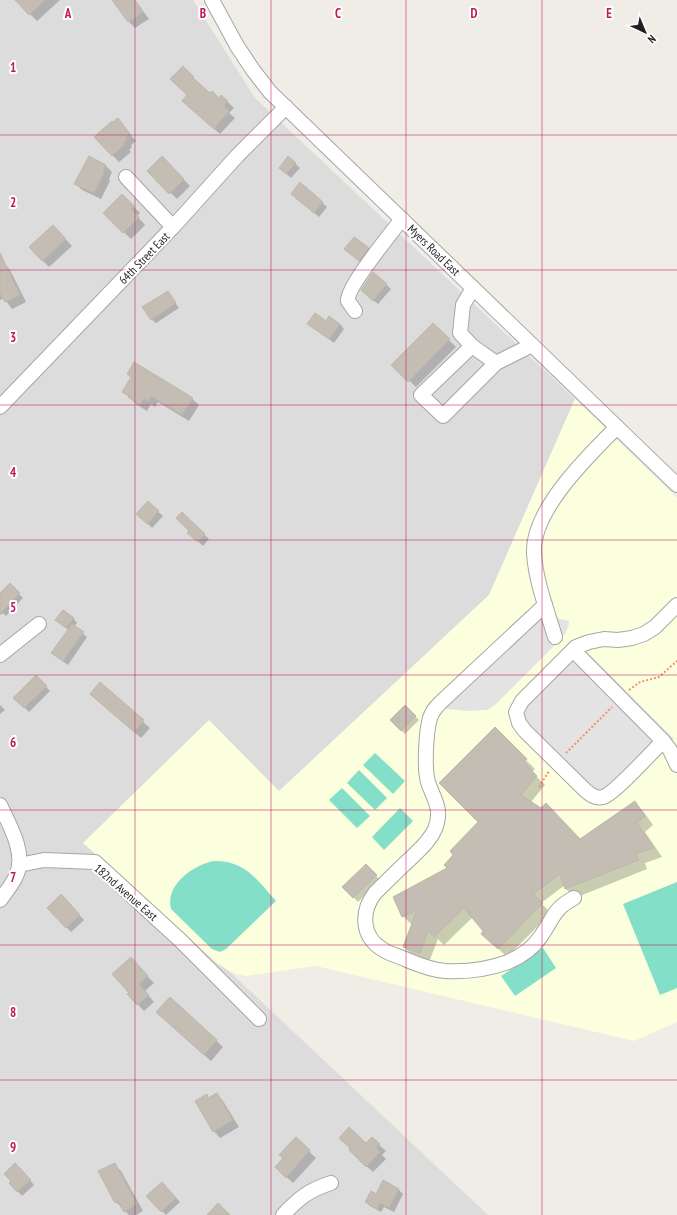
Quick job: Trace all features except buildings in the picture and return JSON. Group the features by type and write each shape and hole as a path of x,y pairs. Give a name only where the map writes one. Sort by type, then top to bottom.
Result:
{"street":[{"name":"Myers Road East","path":"212,0 237,46 270,92 677,484"},
{"name":"64th Street East","path":"0,408 173,227 237,156 286,107"},
{"path":"126,177 173,227"},
{"path":"355,311 348,301 349,294 367,265 402,219"},
{"path":"473,288 463,305 460,333 472,346 496,363"},
{"path":"472,346 421,395 443,416 496,363 532,345"},
{"path":"555,637 536,574 534,553 536,532 547,509 559,490 601,442 617,427"},
{"path":"545,604 434,710 430,717 428,729 426,771 428,781 438,806 438,821 426,843 369,900 365,919 371,938 375,944 382,949 421,966 435,969 463,971 494,966 507,962 523,954 535,944 558,909 574,898"},
{"path":"663,741 616,789 602,798 598,798 589,794 521,727 517,719 516,712 522,701 576,648 589,642 604,639 618,640 632,638 644,634 655,626 677,605"},
{"path":"0,655 39,624"},
{"path":"573,650 663,741 670,750 677,764"},
{"path":"0,804 13,832 18,848 19,865 17,875 0,900"},
{"name":"182nd Avenue East","path":"19,865 44,860 95,862 180,940 259,1019"},
{"path":"283,1215 298,1200 315,1188 331,1183"}],"path":[{"path":"539,787 557,762 635,684 659,677 677,661"}],"shaded area":[{"path":"0,0 193,0 255,98 575,399 489,595 279,792 209,721 163,914 217,963 229,971 488,1215 0,1215"},
{"path":"575,399 677,498 677,1022 634,1041 316,966 246,976 229,971 217,963 83,843 209,720 279,791 489,595"},
{"path":"527,611 569,621 569,624 566,632 560,640 496,704 488,710 469,711 425,707"},
{"path":"575,640 674,739 619,795 610,802 601,805 591,803 587,800 513,726 510,718 510,715"}],"green space":[{"path":"375,753 405,781 393,794 363,765"},
{"path":"359,770 387,798 375,810 347,783"},
{"path":"342,788 370,816 357,828 329,800"},
{"path":"400,808 413,821 384,850 372,837"},
{"path":"214,861 234,864 250,873 276,901 226,949 220,952 212,949 171,909 170,900 176,884 182,878 198,867"},
{"path":"677,882 677,988 660,995 623,904"},
{"path":"543,948 556,968 515,996 501,976"}]}
